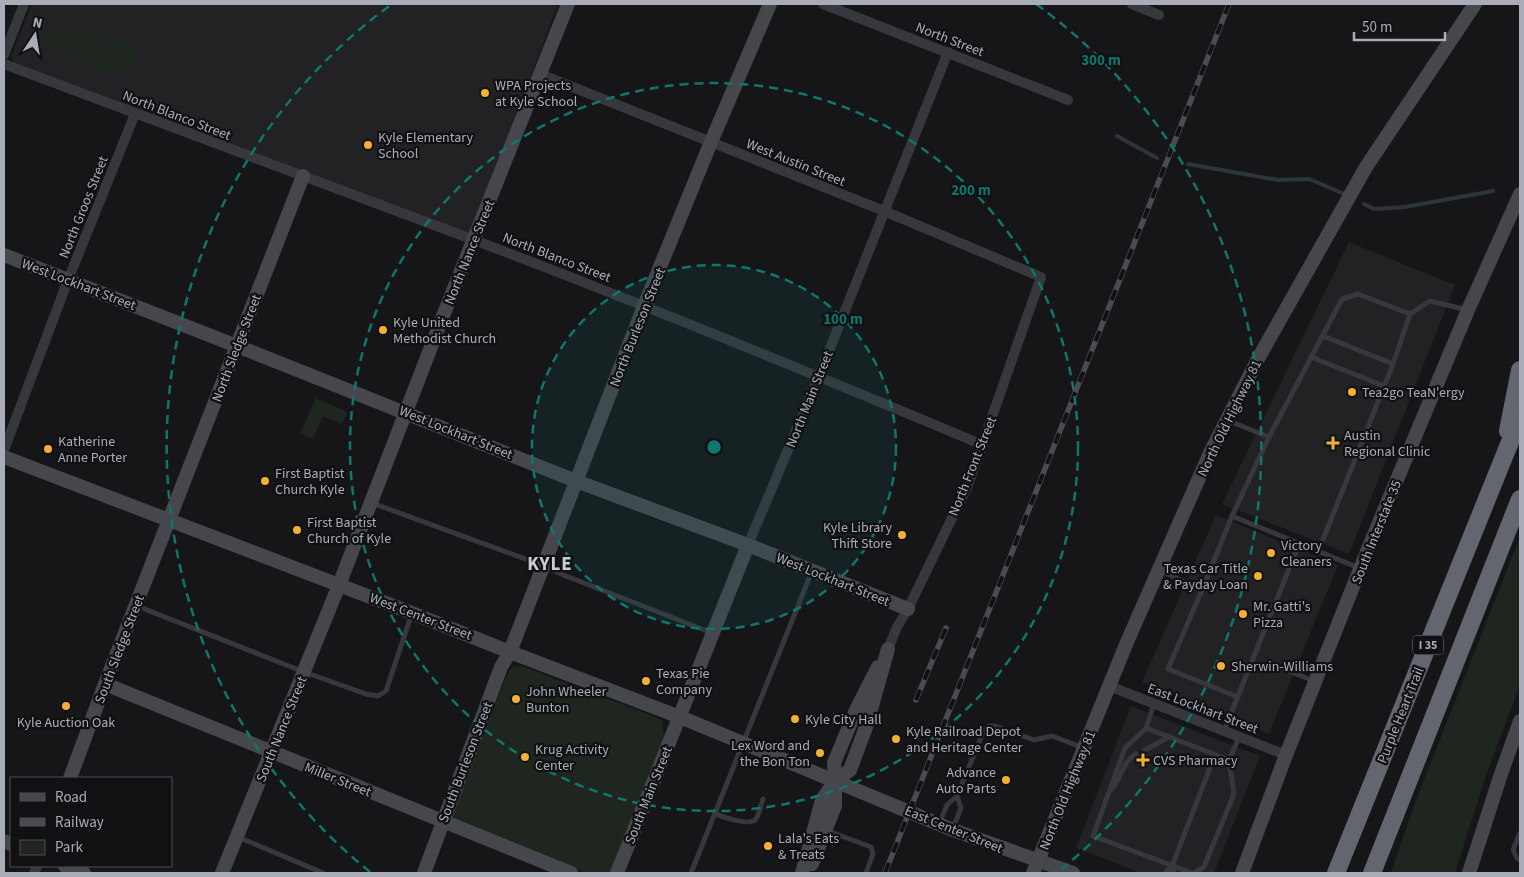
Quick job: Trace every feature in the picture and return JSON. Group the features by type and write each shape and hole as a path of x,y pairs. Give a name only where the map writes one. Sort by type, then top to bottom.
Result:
{"highway":[{"path":"1503,460 1520,370"},
{"name":"Purple Heart Trail","path":"1336,873 1520,417"},
{"name":"I 35","path":"1372,873 1520,499"}],"street":[{"path":"4,55 24,4"},
{"name":"North Nance Street","path":"340,584 405,412 568,4"},
{"name":"North Burleson Street","path":"510,652 542,565 644,306 770,4"},
{"name":"North Street","path":"823,4 1068,100"},
{"path":"1132,4 1159,15"},
{"name":"North Old Highway 81","path":"1036,867 1109,686 1210,453 1264,348 1366,167 1475,4"},
{"name":"North Main Street","path":"680,717 948,52"},
{"name":"North Blanco Street","path":"4,64 644,306 819,376 983,445"},
{"name":"West Austin Street","path":"540,74 884,211 1041,277"},
{"name":"North Groos Street","path":"4,450 68,280 136,114"},
{"name":"North Sledge Street","path":"169,520 303,176"},
{"name":"South Interstate 35","path":"1247,869 1286,755 1360,568 1468,310 1520,194"},
{"name":"West Lockhart Street","path":"4,255 576,481 748,545 908,609"},
{"name":"North Front Street","path":"836,781 834,763 869,682 888,649 897,627 908,609 968,485 1041,277"},
{"name":"West Center Street","path":"4,457 340,584 680,717 836,781"},
{"name":"South Sledge Street","path":"70,777 169,520"},
{"name":"South Nance Street","path":"222,873 340,584"},
{"name":"South Burleson Street","path":"424,873 501,667 510,652"},
{"name":"Miller Street","path":"105,684 571,873"},
{"name":"East Lockhart Street","path":"1109,686 1286,755"},
{"name":"South Main Street","path":"616,873 680,717"},
{"path":"1469,873 1520,721"},
{"path":"808,873 820,828 822,800 836,781"},
{"name":"East Center Street","path":"836,781 1036,867 1073,873"},
{"path":"802,873 820,828"},
{"path":"68,867 84,873"}],"lane":[{"path":"1238,697 1168,670 1232,516 1269,438 1342,299 1358,294 1410,314"},
{"path":"1318,552 1393,364 1410,314 1430,301 1468,310"},
{"path":"1323,336 1393,364"},
{"path":"1311,357 1384,386"},
{"path":"1227,420 1269,438"},
{"path":"372,502 542,565 713,633"},
{"path":"1232,516 1360,568"},
{"path":"1224,730 1299,544"},
{"path":"1159,570 1202,590"},
{"path":"691,873 812,571"},
{"path":"136,605 304,672 366,694 378,696 386,691 412,613"},
{"path":"1284,669 1316,682"},
{"path":"1154,704 1146,728 1125,748 1093,836 1193,873 1204,868 1234,794 1228,760 1239,736"},
{"path":"939,824 947,805 957,796 984,730 989,726 995,726 1034,740 1052,736 1084,748"},
{"path":"1146,728 1228,760"},
{"path":"1145,750 1169,737"},
{"path":"1109,792 1117,784 1127,759 1136,754"},
{"path":"1165,873 1172,866 1215,755"},
{"path":"953,830 961,808 957,796"},
{"path":"715,814 739,821 752,822 756,819 763,799"},
{"path":"820,828 871,846 873,854 866,873"},
{"path":"1520,833 1513,850 1520,860"},
{"path":"236,837 323,873"},
{"path":"1172,866 1174,873"}],"shaded area":[{"name":"Kyle Elementary School","path":"32,4 558,4 473,229 468,234 15,67 11,56"},
{"path":"1349,242 1455,285 1349,554 1222,504"},
{"path":"1216,515 1338,565 1269,734 1142,682"},
{"path":"1131,706 1260,756 1214,873 1141,873 1076,848"}],"green space":[{"path":"42,23 53,29 86,31 129,45 137,54 125,73 111,74 62,54 35,38 36,30"},
{"path":"316,398 347,412 342,424 323,416 313,439 300,433"},
{"path":"1520,537 1520,685 1485,778 1455,873 1391,873 1413,808"},
{"path":"517,666 524,667 662,721 664,737 611,873 586,873 455,821 452,813 507,675 511,668"}],"waterway":[{"path":"1117,136 1157,158"},
{"path":"1188,164 1278,180 1309,179 1342,193"},
{"path":"1364,204 1374,209 1405,207 1493,191"}],"railway":[{"path":"885,873 1229,4"},
{"path":"916,700 946,628"}],"place":[{"name":"WPA Projects at Kyle School","path":"485,93"},
{"name":"Kyle Elementary School","path":"368,145"},
{"name":"Kyle United Methodist Church","path":"383,330"},
{"name":"Tea2go TeaN'ergy","path":"1352,392"},
{"name":"Austin Regional Clinic","path":"1333,443"},
{"name":"Katherine Anne Porter","path":"48,449"},
{"name":"First Baptist Church Kyle","path":"265,481"},
{"name":"First Baptist Church of Kyle","path":"297,530"},
{"name":"Kyle Library Thift Store","path":"902,535"},
{"name":"Victory Cleaners","path":"1271,553"},
{"name":"Texas Car Title & Payday Loan","path":"1258,576"},
{"name":"Mr. Gatti's Pizza","path":"1243,614"},
{"name":"Sherwin-Williams","path":"1221,666"},
{"name":"Texas Pie Company","path":"646,681"},
{"name":"John Wheeler Bunton","path":"516,699"},
{"name":"Kyle Auction Oak","path":"66,706"},
{"name":"Kyle City Hall","path":"795,719"},
{"name":"Kyle Railroad Depot and Heritage Center","path":"896,739"},
{"name":"Lex Word and the Bon Ton","path":"820,753"},
{"name":"Krug Activity Center","path":"525,757"},
{"name":"CVS Pharmacy","path":"1143,760"},
{"name":"Advance Auto Parts","path":"1006,780"},
{"name":"Lala's Eats & Treats","path":"768,846"}],"district":[{"name":"KYLE","path":"550,563"}]}
